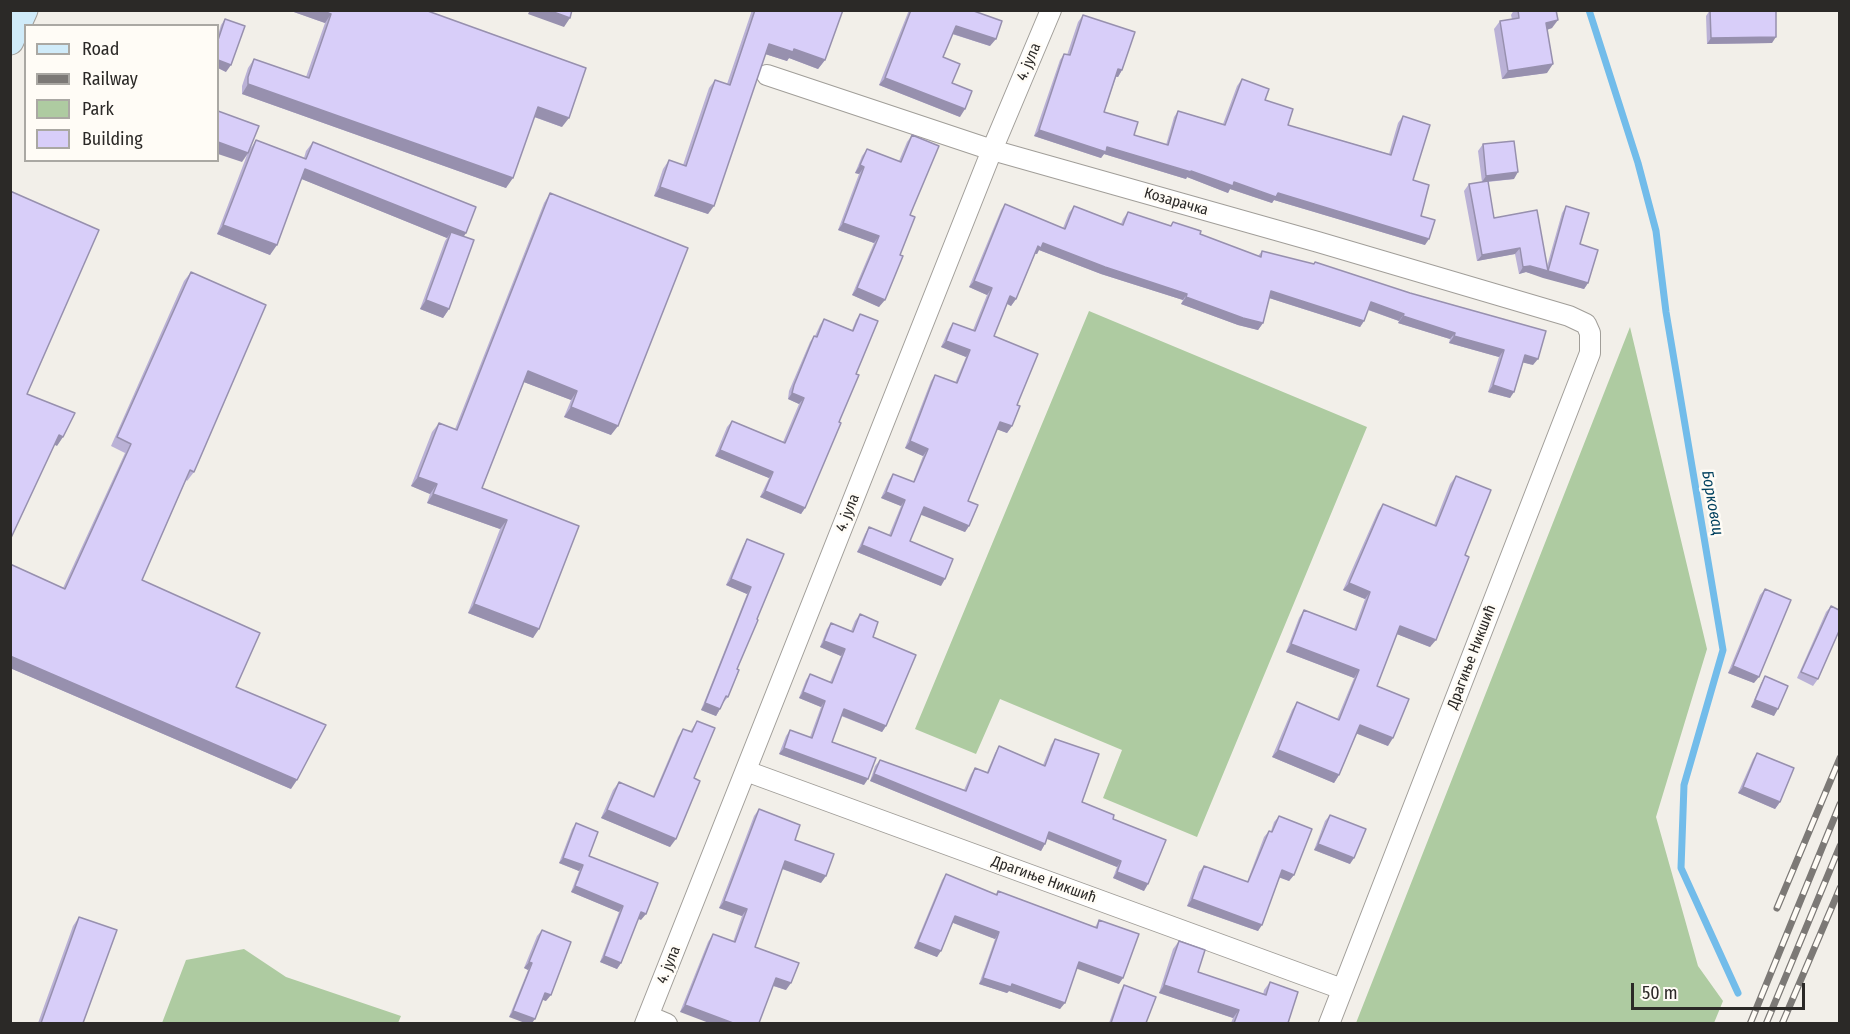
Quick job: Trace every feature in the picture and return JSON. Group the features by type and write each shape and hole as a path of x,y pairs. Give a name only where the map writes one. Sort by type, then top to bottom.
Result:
{"main road":[{"path":"10,41 24,10"}],"street":[{"name":"4. јула","path":"667,1023 647,1020 992,150 1051,10"},
{"name":"Козарачка","path":"767,75 992,150 1330,245 1569,316 1586,324"},
{"name":"Драгиње Никшић","path":"1329,1023 1590,353 1590,333 1586,324"},
{"name":"Драгиње Никшић","path":"746,771 1342,989"}],"green space":[{"path":"1089,311 1367,427 1197,837 1103,798 1122,750 1000,699 976,754 915,729"},
{"path":"1630,327 1707,649 1656,817 1698,966 1723,1001 1714,1023 1356,1023"},
{"path":"244,949 286,977 401,1016 398,1023 162,1023 186,960"}],"building":[{"path":"321,10 425,10 586,68 569,118 538,107 513,178 248,84 254,59 309,78 331,14"},
{"path":"548,10 572,10 570,18"},
{"path":"755,10 843,10 825,60 794,49 793,52 769,44 714,206 660,187 669,160 686,166 715,80 730,85"},
{"path":"911,10 971,10 1002,21 996,39 956,26 943,57 960,64 952,83 972,91 965,109 885,78"},
{"path":"1518,10 1556,10 1558,20 1546,23 1553,64 1508,71 1500,21 1519,18"},
{"path":"1710,10 1776,10 1776,37 1711,38"},
{"path":"1083,15 1135,32 1122,70 1118,69 1104,112 1138,122 1134,135 1168,145 1178,111 1225,125 1242,79 1269,89 1265,100 1293,109 1288,125 1391,155 1403,116 1430,125 1413,180 1429,185 1421,216 1435,220 1429,239 1278,193 1276,197 1234,182 1233,186 1191,171 1107,147 1106,152 1039,130 1064,54 1070,55"},
{"path":"225,19 245,26 231,65 219,60 219,37"},
{"path":"219,111 259,126 248,153 219,142"},
{"path":"912,135 939,146 910,215 915,217 900,255 903,256 885,300 857,288 879,236 843,223 864,167 860,165 867,149 901,162"},
{"path":"256,140 306,159 313,142 476,207 466,233 305,169 277,245 223,225"},
{"path":"1514,141 1518,172 1486,176 1483,144"},
{"path":"1488,181 1494,218 1537,210 1548,271 1530,266 1523,267 1520,248 1482,255 1469,184"},
{"path":"10,191 99,230 27,394 75,413 63,437 59,435 10,540"},
{"path":"550,193 688,248 618,426 571,407 577,391 528,371 482,488 579,526 539,629 474,604 507,520 433,494 437,484 418,477 439,423 457,430"},
{"path":"1005,204 1065,229 1074,206 1123,225 1128,212 1171,226 1173,222 1201,231 1200,234 1261,257 1262,251 1314,264 1315,262 1410,293 1546,331 1538,359 1525,355 1514,392 1493,385 1504,350 1454,336 1455,333 1403,316 1404,314 1371,302 1364,321 1271,291 1263,323 1243,318 1186,297 1187,294 1105,267 1043,243 1041,248 1038,246 1016,299 1010,296 994,336 1038,354 1017,405 1020,406 1012,426 1000,422 968,501 978,505 969,526 924,507 910,541 953,559 945,579 862,545 869,527 891,536 905,500 886,492 893,474 914,482 928,449 910,441 935,375 957,383 970,350 946,341 953,323 975,331 992,288 974,281"},
{"path":"1566,206 1589,213 1580,244 1598,250 1588,283 1548,271"},
{"path":"451,232 474,240 449,309 426,300"},
{"path":"191,272 266,305 194,472 190,470 142,580 260,633 236,687 326,725 297,780 10,656 10,564 65,589 131,444 117,437"},
{"path":"860,314 878,321 856,374 859,375 839,422 841,423 805,508 765,491 773,472 720,450 732,421 785,443 804,398 792,393 814,336 817,337 824,319 853,331"},
{"path":"1456,476 1491,490 1465,555 1469,557 1436,640 1400,626 1377,686 1409,699 1393,738 1360,725 1339,775 1278,750 1297,702 1339,720 1359,670 1291,644 1304,610 1356,630 1370,592 1349,583 1383,504 1436,526"},
{"path":"747,539 784,554 737,669 739,670 728,697 726,696 720,709 705,703 751,587 731,579"},
{"path":"1765,589 1791,600 1759,677 1733,666"},
{"path":"1831,606 1839,610 1839,631 1818,679 1801,672"},
{"path":"860,614 878,622 873,637 916,655 886,726 844,709 832,742 876,758 868,779 784,748 790,730 812,738 825,701 803,692 810,674 832,683 845,649 824,641 831,623 853,632"},
{"path":"1765,676 1788,686 1778,709 1755,700"},
{"path":"697,721 715,728 694,778 700,781 676,839 607,810 619,782 654,797 683,729 692,732"},
{"path":"1055,739 1099,754 1082,802 1114,815 1113,819 1166,840 1148,884 1117,872 1121,861 1049,832 1045,844 874,774 880,760 966,791 975,768 988,773 999,746 1045,766"},
{"path":"1757,753 1794,768 1780,802 1743,787"},
{"path":"759,809 800,825 795,840 834,854 826,876 785,861 755,947 799,963 791,983 776,978 759,1023 733,1023 685,1005 713,934 735,942 747,909 724,901"},
{"path":"1330,815 1366,829 1354,858 1318,844"},
{"path":"1279,816 1312,829 1294,875 1282,870 1262,925 1192,899 1204,866 1248,882 1269,831 1272,832"},
{"path":"576,823 598,832 589,856 658,883 646,914 641,912 621,963 604,956 623,906 575,886 583,865 563,858"},
{"path":"946,874 997,895 998,891 1097,928 1099,920 1139,934 1123,978 1079,962 1065,1003 1012,984 1011,987 983,978 999,932 955,916 941,951 918,942"},
{"path":"79,917 117,930 83,1023 41,1023"},
{"path":"542,930 571,942 551,995 545,993 535,1019 513,1011"},
{"path":"1179,941 1205,950 1198,972 1266,995 1270,982 1298,992 1288,1023 1234,1023 1239,1010 1164,985"},
{"path":"1124,985 1156,997 1146,1023 1111,1023"}],"waterway":[{"name":"Борковац","path":"1589,10 1638,163 1656,231 1666,312 1723,650 1684,785 1681,868 1738,993"}],"railway":[{"path":"1777,908 1840,758"},
{"path":"1750,1024 1840,804"},
{"path":"1766,1024 1840,846"},
{"path":"1782,1024 1840,888"}]}
